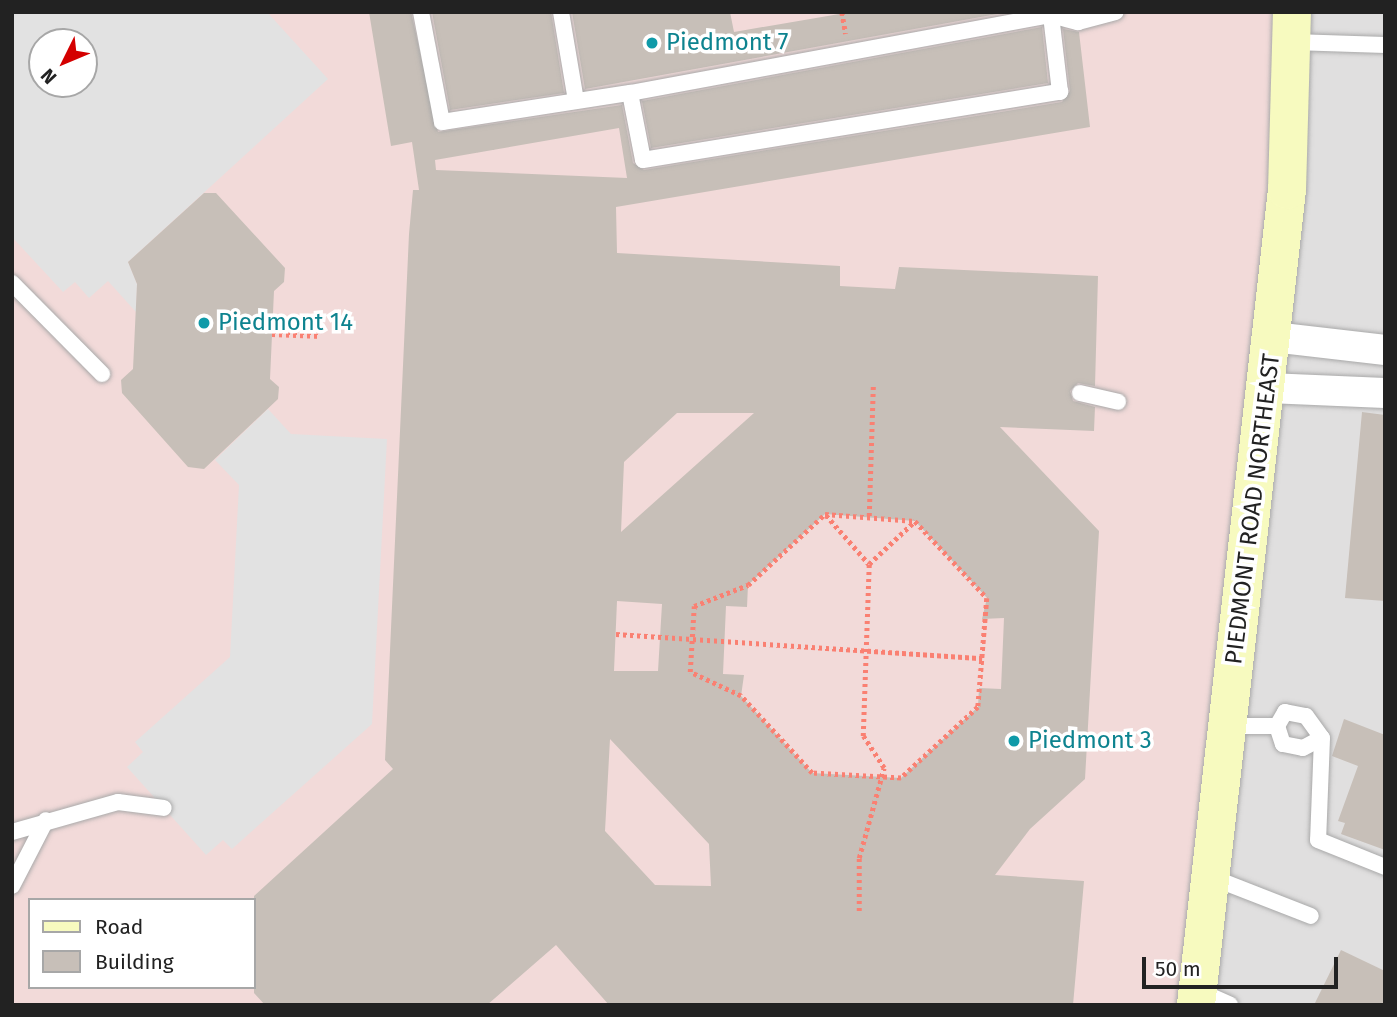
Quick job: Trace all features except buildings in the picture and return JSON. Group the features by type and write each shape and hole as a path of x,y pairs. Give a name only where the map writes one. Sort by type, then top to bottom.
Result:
{"main road":[{"name":"PIEDMONT ROAD NORTHEAST","path":"1208,1000 1211,877 1273,337 1293,27"}],"street":[{"path":"1273,337 1385,350"},
{"path":"1268,388 1385,393"}],"lane":[{"path":"421,12 442,121 630,93 1051,15 1078,22 1116,12"},
{"path":"561,12 576,101"},
{"path":"630,93 643,160 1060,92 1051,15"},
{"path":"1293,27 1385,45"},
{"path":"12,283 102,374"},
{"path":"1080,393 1118,402"},
{"path":"1277,726 1286,712 1306,716 1322,738 1318,840 1385,867"},
{"path":"1228,726 1277,726"},
{"path":"1277,726 1283,744 1303,748 1322,738"},
{"path":"12,832 46,820 118,802 163,808"},
{"path":"12,886 46,820"},
{"path":"1211,877 1311,916"}],"path":[{"path":"272,334 321,336"},
{"path":"869,516 873,386"},
{"path":"825,514 869,564"},
{"path":"825,514 869,516 915,521 987,597 978,706 901,778 812,773 741,696 690,672 694,606 748,585 825,514"},
{"path":"859,911 859,858 883,777 863,736 863,650 869,564 915,521"},
{"path":"615,634 982,658"}],"shaded area":[{"path":"12,12 1311,12 1209,1005 12,1005"},
{"path":"12,12 267,12 328,79 128,262 137,284 136,312 108,281 89,298 75,282 63,292 12,237"},
{"path":"1311,12 1385,12 1385,1005 1209,1005"},
{"path":"268,409 291,434 387,439 372,724 232,849 223,840 206,855 127,767 143,752 135,742 230,657 239,485 215,460"}],"place":[{"name":"Piedmont 7","path":"652,43"},
{"name":"Piedmont 14","path":"204,323"},
{"name":"Piedmont 3","path":"1014,741"}]}
